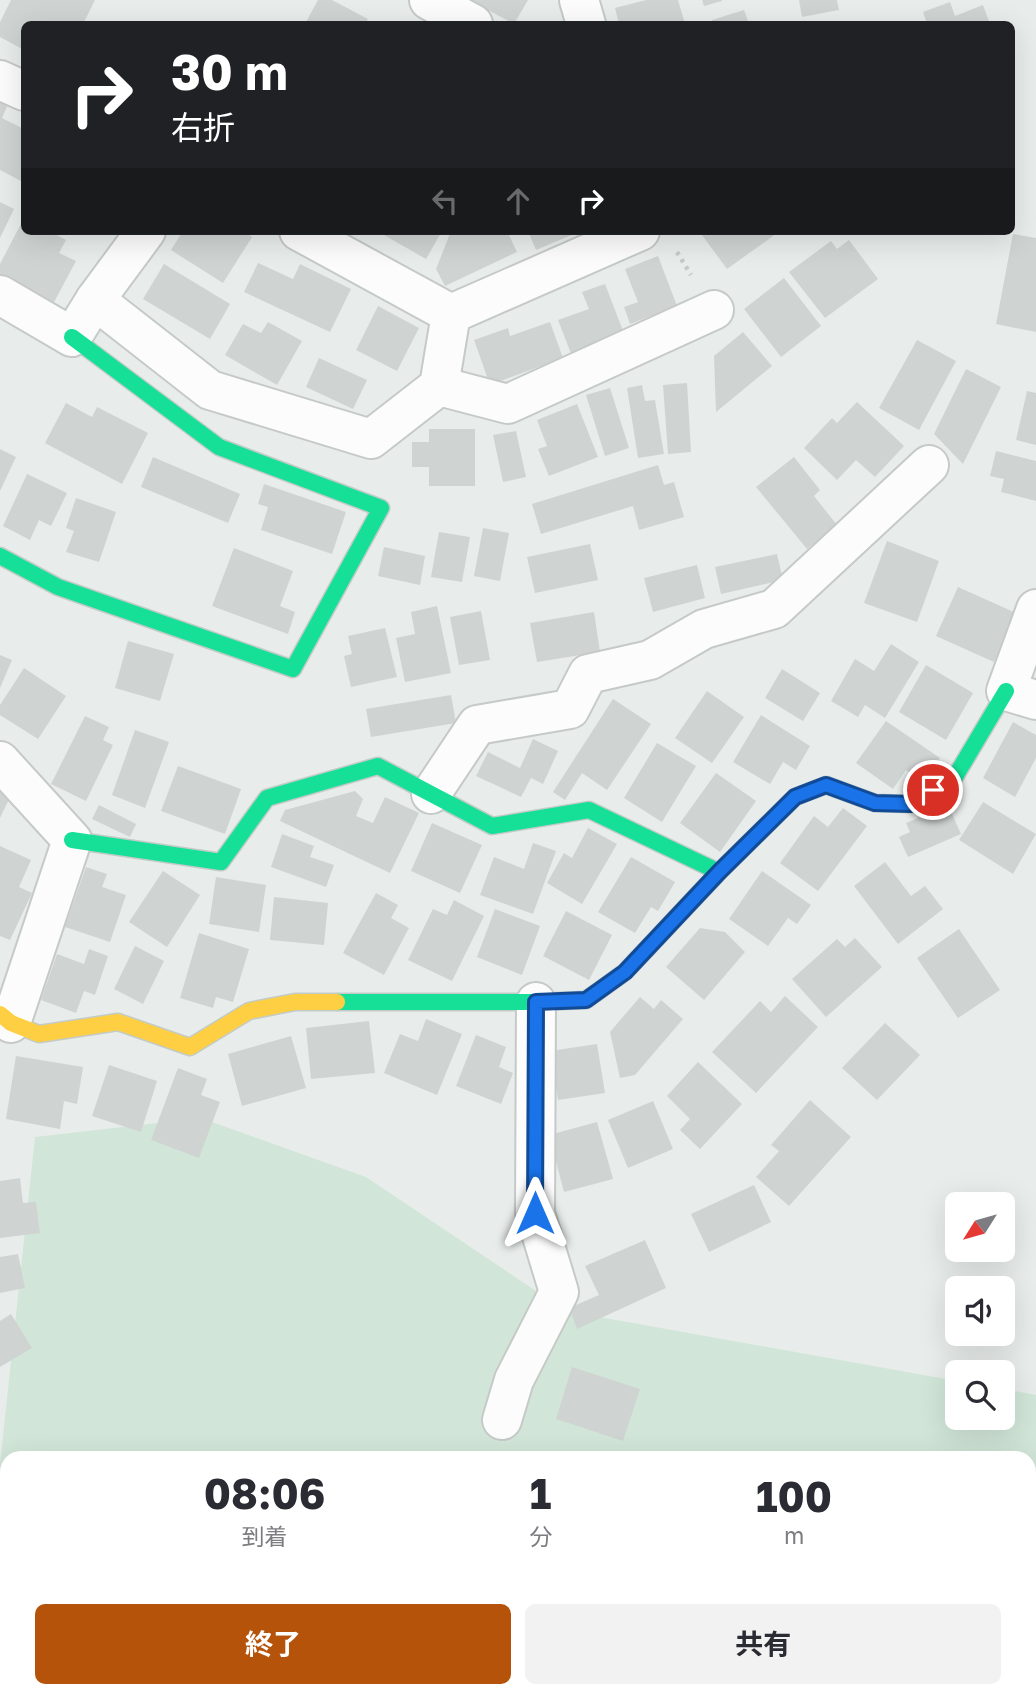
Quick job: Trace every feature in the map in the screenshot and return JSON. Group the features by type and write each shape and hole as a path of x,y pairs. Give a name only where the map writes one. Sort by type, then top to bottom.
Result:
{"street":[{"path":"429,0 468,21"},
{"path":"579,0 585,21"},
{"path":"0,80 21,90"},
{"path":"72,337 95,300 143,235"},
{"path":"306,235 451,314 655,237"},
{"path":"0,295 72,337 219,447 381,508 293,669 58,587 0,556"},
{"path":"95,300 210,390 371,439 439,386 451,314"},
{"path":"439,386 508,404 714,310"},
{"path":"431,794 477,725 570,709 588,674 650,660 704,629 774,609 929,465"},
{"path":"72,840 5,1018 39,1034 118,1022 190,1047 249,1011 295,1002 586,1000 625,972 719,872 795,797 826,785 875,803 911,804 956,777 1021,696 1036,609"},
{"path":"0,761 72,840 221,862 267,798 378,766 492,826 589,810 719,872"},
{"path":"502,1420 514,1380 559,1292 535,1213 536,1002"}],"path":[{"path":"655,237 714,310"}],"green space":[{"path":"201,1118 366,1177 566,1311 945,1379 945,1430 1015,1430 1015,1391 1036,1395 1036,1451 1,1451 35,1137"}],"building":[{"path":"11,0 95,0 84,21 21,21 21,48 0,37 0,22"},
{"path":"318,0 332,0 368,19 367,21 307,21"},
{"path":"469,0 528,0 516,21 508,21"},
{"path":"646,0 678,0 684,21 618,21 615,8"},
{"path":"702,0 722,0 722,1 704,6"},
{"path":"799,0 837,0 839,10 802,17"},
{"path":"950,2 955,16 983,5 989,21 926,21 923,12"},
{"path":"744,10 748,21 712,21"},
{"path":"0,100 8,104 2,118 21,128 21,181 0,170"},
{"path":"0,202 14,209 0,238"},
{"path":"21,224 21,235 57,235 66,240 59,253 76,261 53,304 0,276 0,264"},
{"path":"180,235 252,237 223,283 171,250"},
{"path":"384,235 440,235 426,259"},
{"path":"449,235 509,235 517,252 445,286 436,269"},
{"path":"530,235 572,235 536,250"},
{"path":"702,235 774,235 727,269"},
{"path":"1013,235 1036,238 1036,332 996,324"},
{"path":"849,240 878,279 825,318 789,272 831,241 837,249"},
{"path":"658,256 677,306 630,324 624,307 638,302 625,269"},
{"path":"258,263 293,279 300,264 351,289 330,332 244,292"},
{"path":"164,264 230,304 210,339 143,299"},
{"path":"784,278 821,326 781,357 744,309"},
{"path":"605,284 625,336 572,356 558,320 589,309 582,292"},
{"path":"378,306 419,328 397,371 356,350"},
{"path":"268,322 302,341 277,385 225,355 243,324 261,333"},
{"path":"550,322 563,358 490,385 474,340 508,328 510,336"},
{"path":"743,332 772,366 716,412 714,356"},
{"path":"917,340 956,361 919,430 879,408"},
{"path":"319,358 367,380 353,409 306,387"},
{"path":"966,369 1001,387 963,464 934,434"},
{"path":"687,383 691,452 668,454 663,385"},
{"path":"642,385 645,401 655,400 664,454 638,458 627,388"},
{"path":"610,388 629,448 605,456 586,395"},
{"path":"1027,391 1036,393 1036,445 1016,440"},
{"path":"857,402 904,446 875,477 856,460 837,480 804,448 832,418 837,423"},
{"path":"66,403 92,417 97,407 148,433 122,484 45,443"},
{"path":"577,404 598,457 549,476 538,449 547,446 537,420"},
{"path":"429,429 475,429 475,486 429,486 429,467 412,467 412,442 429,442"},
{"path":"516,431 526,477 503,482 493,435"},
{"path":"0,449 16,457 0,491"},
{"path":"996,451 1036,461 1036,501 1001,492 1004,479 990,476"},
{"path":"153,457 240,494 228,523 141,487"},
{"path":"794,457 820,490 814,496 837,525 807,549 756,487"},
{"path":"658,465 664,485 674,482 684,517 639,530 633,506 541,534 532,504"},
{"path":"27,474 67,493 51,526 39,520 30,540 3,526"},
{"path":"264,484 346,512 332,554 261,530 268,507 258,504"},
{"path":"76,498 116,512 99,562 66,552 74,531 66,528"},
{"path":"483,528 509,533 500,581 474,576"},
{"path":"439,532 470,537 462,582 431,577"},
{"path":"887,541 939,561 917,622 864,603"},
{"path":"590,544 598,580 535,593 527,557"},
{"path":"384,547 425,556 420,585 378,576"},
{"path":"234,548 293,571 280,606 295,612 288,634 212,606"},
{"path":"777,554 783,580 721,594 715,567"},
{"path":"697,565 705,598 653,612 644,578"},
{"path":"958,587 1016,613 994,662 936,636"},
{"path":"437,606 451,673 405,682 396,638 415,634 411,612"},
{"path":"481,611 490,660 459,665 450,617"},
{"path":"594,612 600,652 537,662 530,623"},
{"path":"385,628 397,677 351,687 344,656 352,654 348,636"},
{"path":"128,641 174,654 160,701 115,688"},
{"path":"891,644 919,662 885,718 865,705 858,717 831,701 855,659 874,671"},
{"path":"0,655 12,660 0,688"},
{"path":"926,665 973,693 946,740 899,712"},
{"path":"24,668 66,696 38,739 0,715 0,705"},
{"path":"782,669 820,693 803,721 765,698"},
{"path":"707,691 744,717 712,763 675,738"},
{"path":"451,695 456,723 371,737 366,709"},
{"path":"613,699 651,724 607,790 582,773 565,800 553,792"},
{"path":"761,715 810,746 796,770 783,762 770,784 733,762"},
{"path":"85,716 109,727 103,740 113,745 86,801 51,784"},
{"path":"886,721 940,758 924,782 906,770 893,789 856,763"},
{"path":"1013,722 1036,735 1036,758 1015,797 983,778"},
{"path":"135,730 169,742 145,808 112,795"},
{"path":"533,739 558,751 543,784 531,778 521,797 476,776 488,752 520,768"},
{"path":"657,743 696,766 662,822 624,798"},
{"path":"178,766 241,789 225,834 161,811"},
{"path":"716,773 756,801 720,852 680,823"},
{"path":"0,790 11,795 0,818"},
{"path":"355,791 363,799 356,816 373,823 385,797 419,813 390,873 280,821 285,810"},
{"path":"983,802 1036,834 1013,874 959,840"},
{"path":"99,805 136,824 130,837 92,819"},
{"path":"948,805 961,834 908,857 899,837 910,832 906,823"},
{"path":"843,808 867,826 818,891 780,863 814,816 828,827"},
{"path":"432,823 482,845 460,893 411,871"},
{"path":"588,828 617,844 582,904 547,883 564,853 572,858"},
{"path":"282,834 314,846 310,857 334,865 326,887 271,867"},
{"path":"533,843 556,851 533,914 480,895 494,857 524,869"},
{"path":"0,846 31,860 19,887 32,893 10,940 0,936"},
{"path":"631,857 675,882 658,911 651,907 635,933 598,912"},
{"path":"885,862 911,896 925,886 943,909 898,944 854,886"},
{"path":"86,867 107,874 102,887 126,895 110,942 65,927"},
{"path":"163,871 200,895 167,947 129,922"},
{"path":"762,871 811,905 797,924 788,918 768,946 729,919"},
{"path":"216,877 266,885 259,932 209,924"},
{"path":"376,893 398,905 391,918 409,928 384,975 343,953"},
{"path":"274,897 328,903 324,945 270,940"},
{"path":"454,900 484,916 452,981 408,960 433,909 447,915"},
{"path":"495,909 540,926 522,975 477,957"},
{"path":"566,911 612,935 589,980 543,956"},
{"path":"700,928 725,932 745,952 704,1000 666,967"},
{"path":"959,929 1000,990 958,1018 917,958"},
{"path":"199,933 249,949 233,1002 216,997 213,1008 180,998"},
{"path":"855,938 882,967 826,1017 792,979 837,939 845,947"},
{"path":"135,946 164,961 143,1004 114,989"},
{"path":"89,949 108,956 95,995 84,991 76,1013 41,1000 57,954 84,964"},
{"path":"785,996 818,1027 756,1093 712,1052 760,1001 771,1012"},
{"path":"640,997 654,1009 661,1000 683,1019 635,1075 620,1078 610,1032"},
{"path":"426,1019 462,1034 437,1095 384,1073 400,1034 418,1041"},
{"path":"369,1021 375,1073 311,1079 306,1028"},
{"path":"885,1023 920,1055 877,1100 842,1068"},
{"path":"476,1035 506,1047 499,1067 513,1073 501,1104 456,1086"},
{"path":"291,1036 306,1088 242,1106 228,1054"},
{"path":"597,1044 605,1093 558,1100 550,1051"},
{"path":"16,1056 83,1067 77,1104 64,1101 60,1129 6,1119"},
{"path":"698,1062 742,1104 700,1149 680,1130 690,1119 667,1096"},
{"path":"109,1065 157,1081 141,1132 92,1116"},
{"path":"178,1068 207,1079 201,1095 220,1102 199,1158 151,1140"},
{"path":"810,1100 851,1137 789,1206 756,1177 779,1151 771,1145"},
{"path":"653,1101 673,1149 628,1168 608,1120"},
{"path":"597,1122 613,1179 564,1192 549,1135"},
{"path":"20,1178 23,1203 36,1202 40,1233 0,1238 0,1181"},
{"path":"754,1185 771,1222 709,1252 691,1214"},
{"path":"645,1240 666,1288 577,1329 569,1308 599,1295 585,1266"},
{"path":"18,1254 25,1288 0,1293 0,1257"},
{"path":"11,1314 32,1348 0,1367 0,1321"},
{"path":"572,1367 640,1389 623,1441 556,1419"}],"traffic: fast":[{"path":"0,556 58,587 293,669 381,508 219,447 72,337"},
{"path":"337,1002 586,1000 625,972 719,872 795,797 826,785 875,803 911,804 955,777 1006,691"},
{"path":"72,840 221,862 267,798 378,766 492,826 589,810 719,872"}],"traffic: slow":[{"path":"0,1014 11,1023 39,1034 118,1022 190,1047 249,1011 295,1002 337,1002"}],"route":[{"path":"535,1213 536,1002 586,1000 625,972 719,872 795,797 826,785 875,803 911,804 933,790"}]}
